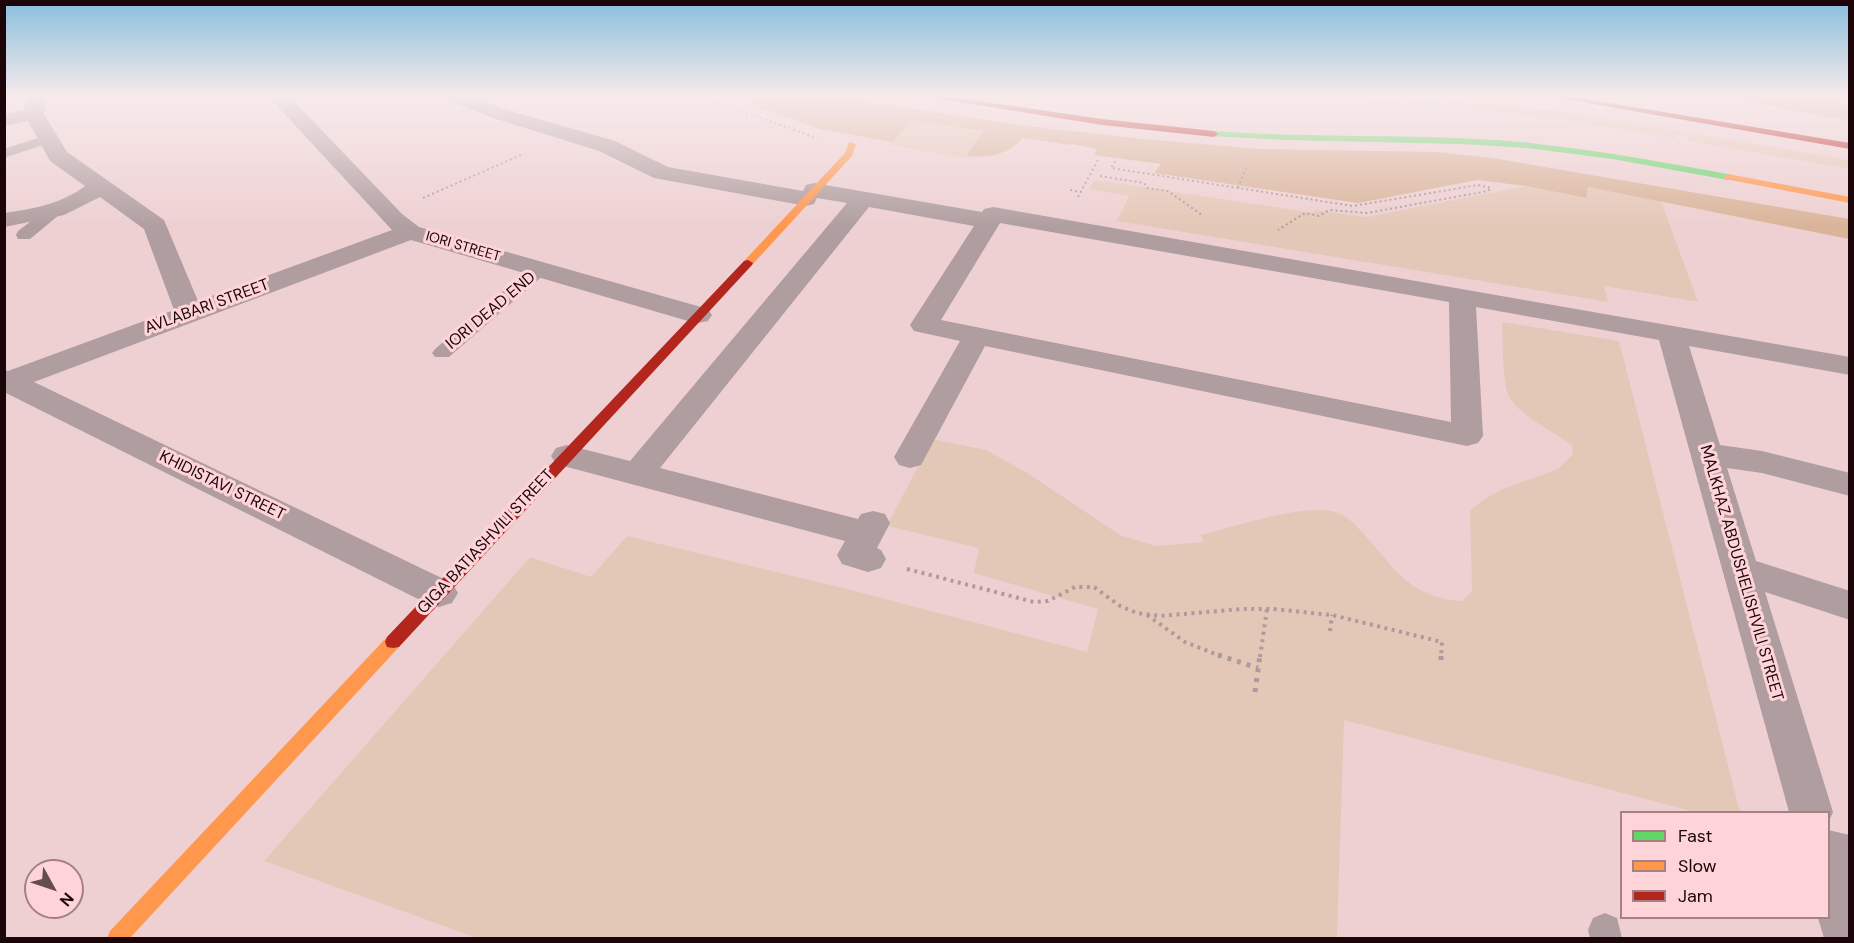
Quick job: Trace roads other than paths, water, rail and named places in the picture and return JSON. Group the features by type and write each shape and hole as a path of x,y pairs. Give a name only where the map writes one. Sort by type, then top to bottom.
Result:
{"main road":[{"path":"1466,140 1532,146 1639,162 1850,200"},
{"path":"1814,140 1850,146"},
{"name":"GIGA BATIASHVILI STREET","path":"117,939 810,195 850,149"}],"street":[{"path":"48,140 58,156 155,225 189,314"},
{"name":"IORI STREET","path":"319,140 387,213 410,232 698,315"},
{"path":"586,140 607,146 662,173 991,218 1097,225 1256,252 1462,296 1850,366"},
{"path":"4,220 53,212 87,198 100,185"},
{"path":"1072,197 1004,196 924,325 1467,436 1462,296"},
{"path":"637,474 863,199"},
{"name":"AVLABARI STREET","path":"6,381 410,232"},
{"name":"MALKHAZ ABDUSHELISHVILI STREET","path":"1671,333 1810,811"},
{"path":"910,457 977,335"},
{"name":"KHIDISTAVI STREET","path":"6,381 439,593"},
{"path":"1707,453 1762,462 1850,486"},
{"path":"567,456 870,538"},
{"path":"1740,570 1850,606"},
{"path":"1830,880 1848,939"}],"lane":[{"path":"4,154 44,140"},
{"path":"24,235 53,212"},
{"name":"IORI DEAD END","path":"442,353 540,269"},
{"path":"1830,845 1850,850"}]}
